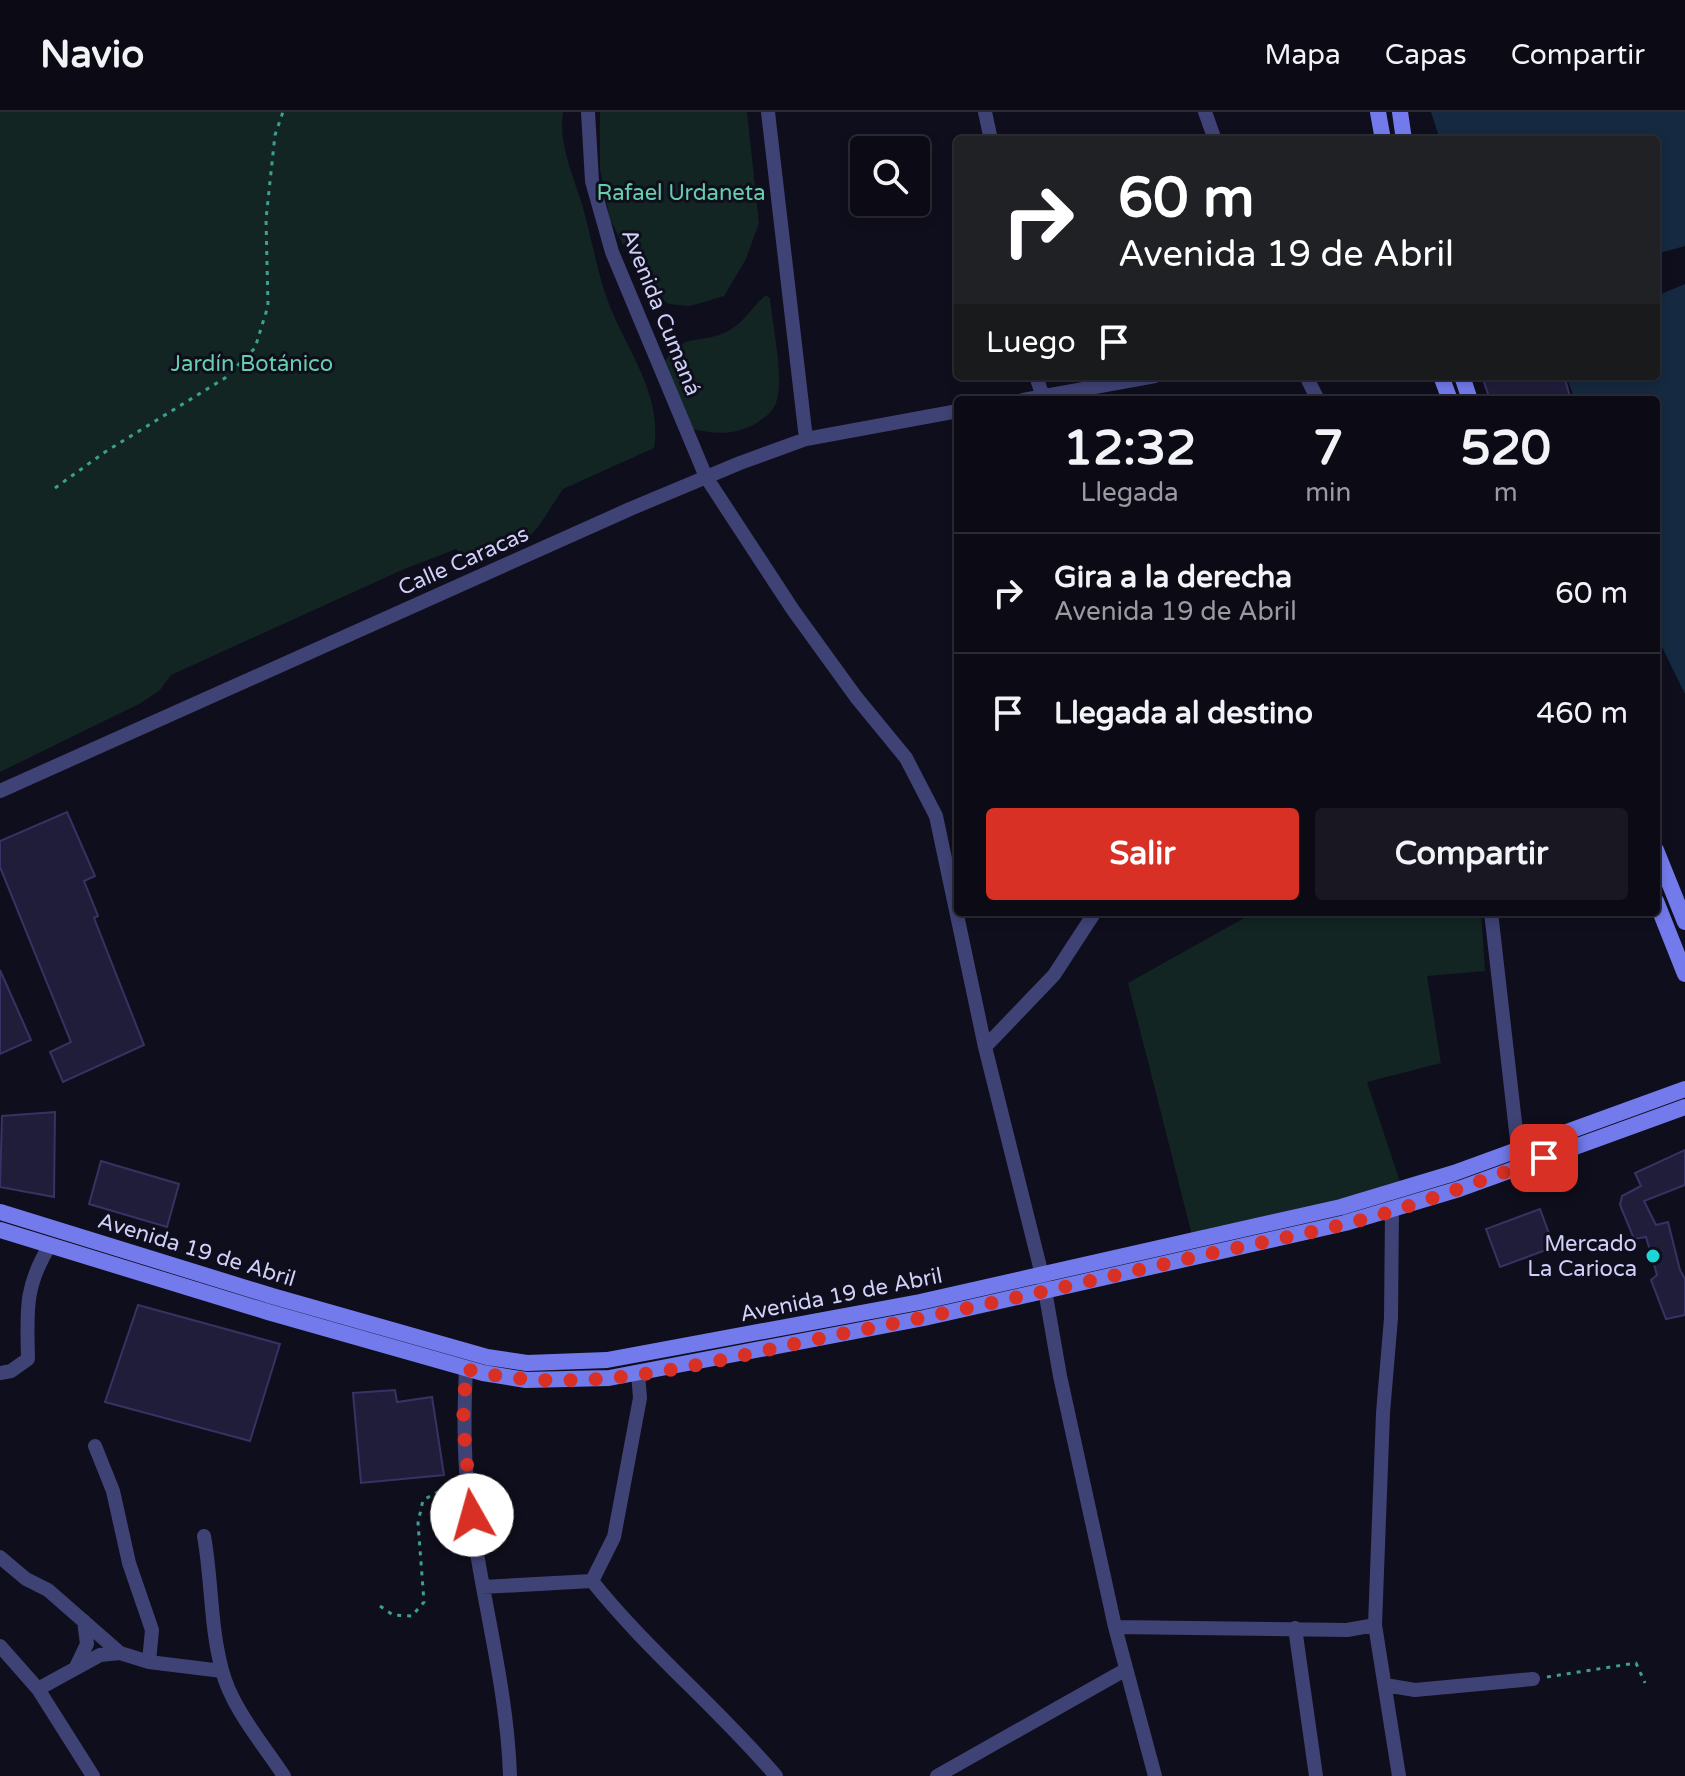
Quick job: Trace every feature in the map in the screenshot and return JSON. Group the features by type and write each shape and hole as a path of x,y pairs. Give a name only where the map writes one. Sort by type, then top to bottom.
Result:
{"street":[{"name":"Avenida Cumaná","path":"588,112 592,181 612,252 706,477 793,610 856,697 906,758 936,816 954,901"},
{"path":"768,112 806,439"},
{"path":"985,112 990,136"},
{"path":"1205,112 1214,136"},
{"path":"1378,112 1382,136"},
{"path":"1400,112 1403,136"},
{"path":"1048,396 1134,380"},
{"name":"Calle Caracas","path":"0,791 706,477 806,439 954,412"},
{"path":"1660,860 1685,922"},
{"path":"1660,911 1685,974"},
{"name":"Avenida Cumaná","path":"957,916 985,1047 1044,1283 1060,1376 1115,1627 1155,1776"},
{"path":"985,1047 1054,975 1092,916"},
{"path":"1491,916 1518,1149"},
{"name":"Avenida 19 de Abril","path":"0,1230 466,1369 526,1380 575,1380 638,1373 924,1318 1044,1283 1354,1204 1685,1089"},
{"name":"Avenida 19 de Abril","path":"0,1212 303,1305 487,1357 527,1363 607,1360 667,1352 1044,1283 1392,1211 1685,1107"},
{"path":"1392,1211 1391,1318 1383,1413 1375,1625 1399,1776"},
{"path":"0,1373 11,1371 28,1359 28,1299 34,1272 50,1245"},
{"path":"466,1369 463,1422 467,1479 498,1669 510,1776"},
{"path":"592,1581 614,1537 638,1410 638,1373"},
{"path":"95,1446 113,1491 129,1563 152,1630 149,1662"},
{"path":"204,1536 208,1592 222,1671 230,1690 284,1776"},
{"path":"0,1557 26,1579 48,1590 120,1653"},
{"path":"483,1587 592,1581"},
{"path":"592,1581 615,1610 736,1729 776,1776"},
{"path":"75,1670 87,1644 84,1621"},
{"path":"1115,1627 1347,1630 1375,1625"},
{"path":"1295,1628 1316,1776"},
{"path":"0,1646 38,1689 93,1776"},
{"path":"38,1689 100,1655 120,1653 149,1662 222,1671"},
{"path":"925,1776 942,1772 1125,1670"},
{"path":"1385,1685 1415,1690 1533,1679"}],"path":[{"path":"55,488 105,452 225,378 255,348 268,306 266,219 275,135 283,112"},
{"path":"380,1606 393,1615 412,1616 424,1602 418,1523 423,1500 441,1488 467,1479"},
{"path":"1533,1679 1636,1663 1645,1683"}],"green space":[{"name":"Jardín Botánico","path":"0,112 563,112 565,149 601,280 616,322 642,374 653,410 654,448 563,489 538,527 521,545 495,555 469,560 456,549 402,570 171,675 160,690 141,703 0,772"},
{"name":"Rafael Urdaneta","path":"600,112 747,112 759,223 746,259 724,296 690,306 669,304 647,289 610,220 600,169"},
{"path":"766,295 770,298 779,366 774,407 758,422 739,431 715,433 689,428 660,371 675,349 690,341 728,331"},
{"path":"1248,916 1481,916 1485,971 1427,976 1441,1063 1367,1082 1401,1185 1192,1235 1128,983"}],"water":[{"path":"1431,112 1685,112 1685,694 1660,643 1660,396 1574,396 1568,380 1660,380 1660,136 1439,136"}],"pier":[{"path":"1685,246 1685,284 1660,294 1660,253"}],"building":[{"path":"1483,380 1565,380 1570,396 1489,396"},
{"path":"67,812 95,876 84,881 98,916 94,918 144,1045 63,1082 50,1052 71,1042 0,867 0,841"},
{"path":"0,970 31,1040 0,1054"},
{"path":"55,1112 54,1197 0,1187 2,1116"},
{"path":"1685,1150 1685,1185 1644,1201 1656,1225 1668,1222 1685,1279 1685,1315 1666,1319 1651,1280 1657,1275 1646,1237 1634,1239 1620,1205 1622,1196 1641,1186 1635,1173"},
{"path":"101,1161 179,1184 167,1227 89,1204"},
{"path":"1540,1209 1554,1247 1500,1267 1486,1229"},
{"path":"138,1305 280,1344 250,1441 105,1402"},
{"path":"395,1390 397,1402 432,1397 444,1475 361,1483 353,1393"}],"place":[{"name":"Mercado La Carioca","path":"1653,1256"}],"route":[{"path":"472,1515 463,1422 466,1369 505,1378 551,1381 609,1378 669,1368 924,1318 1345,1223 1392,1211 1544,1158"}]}
